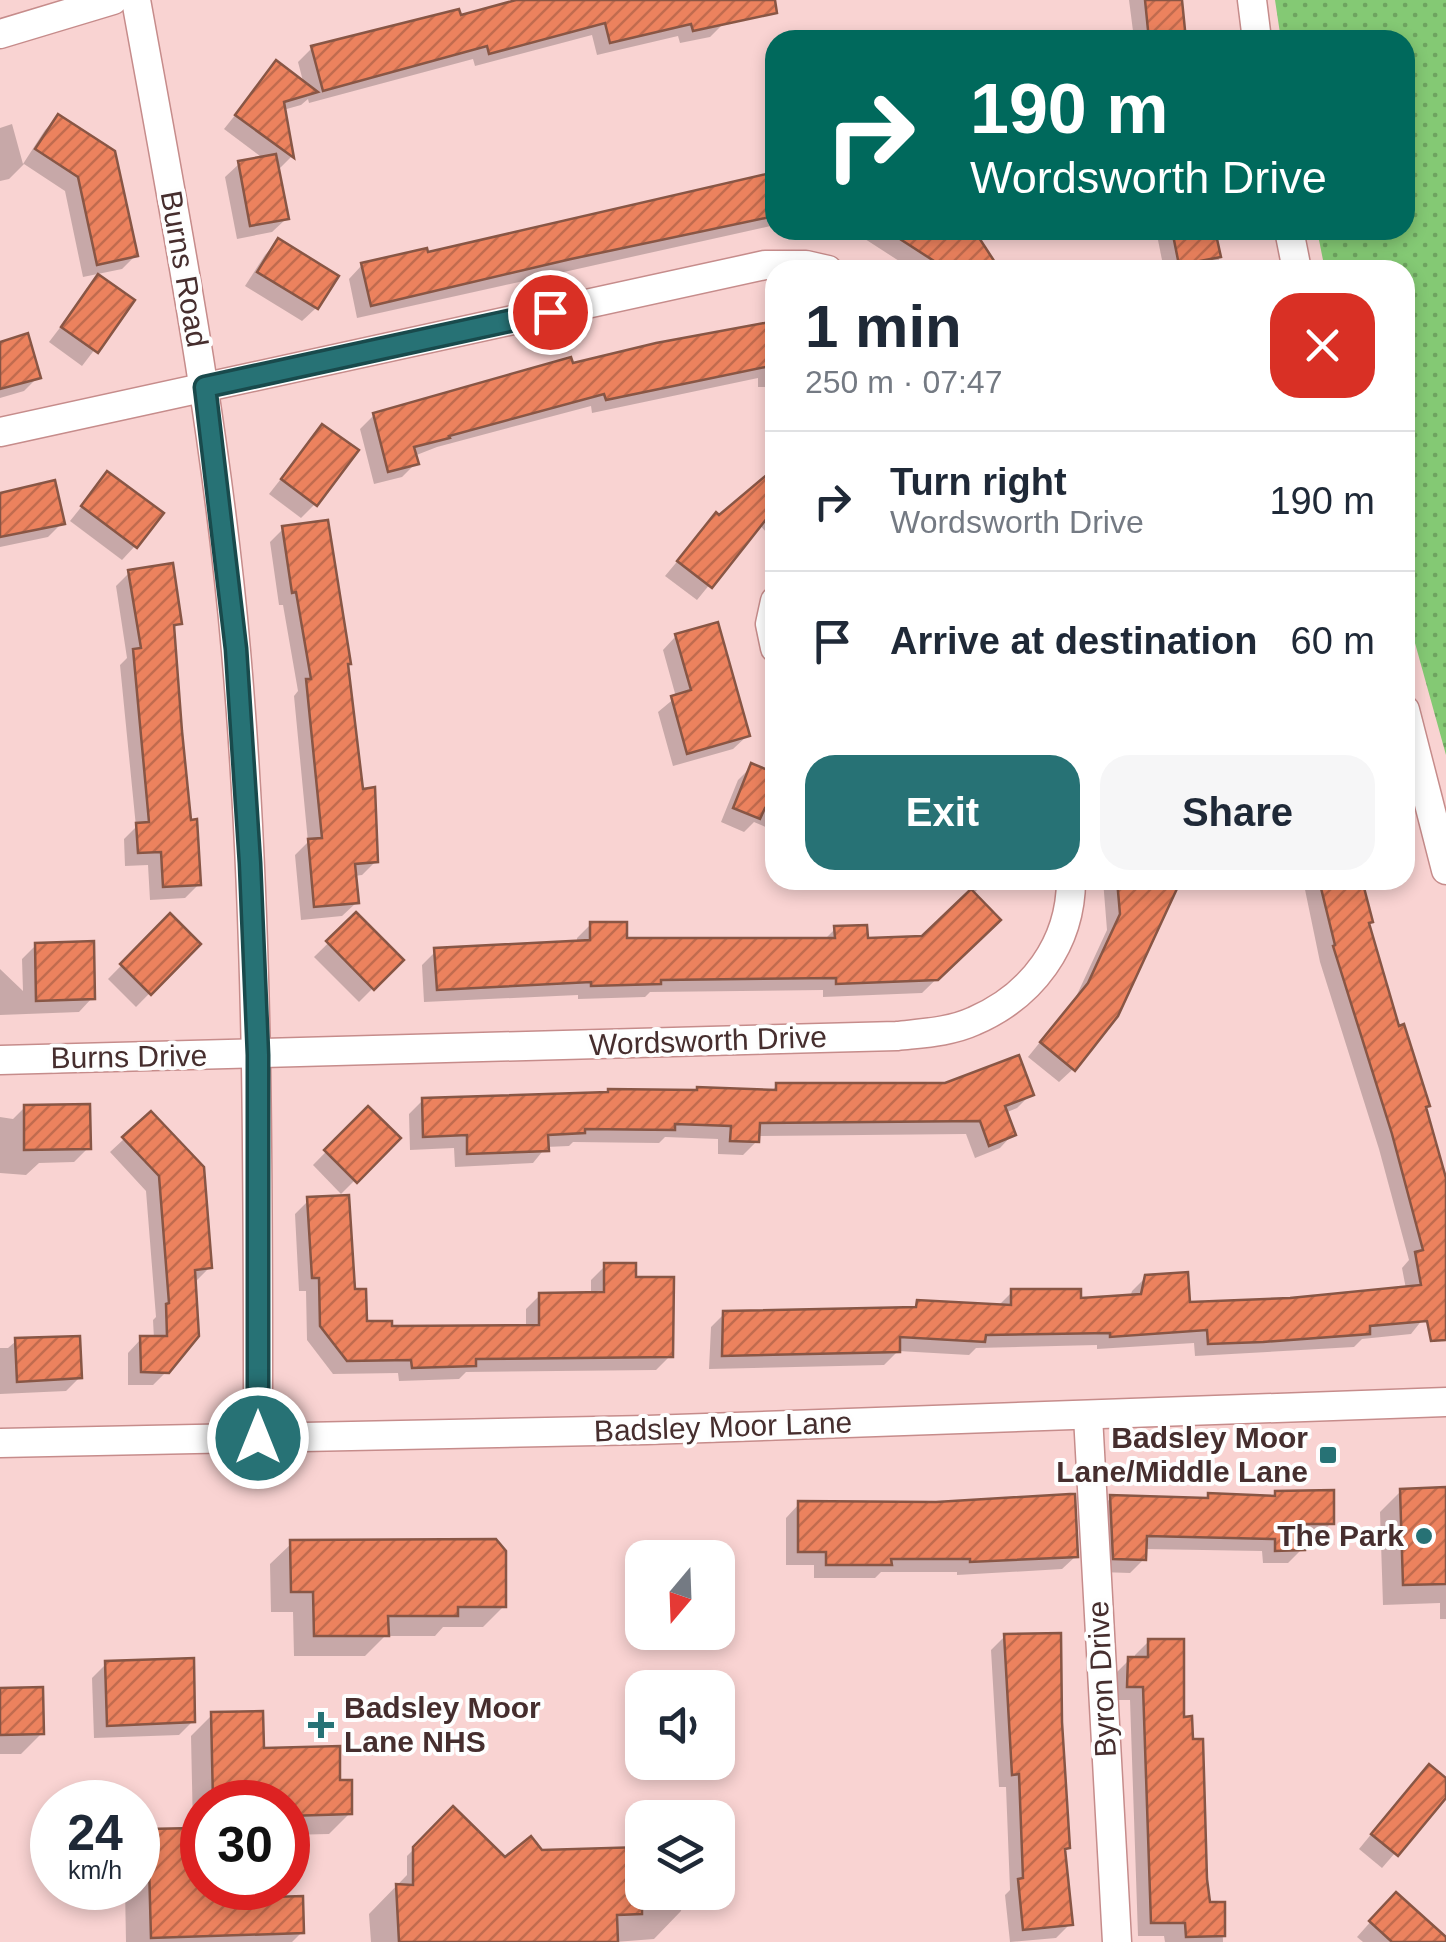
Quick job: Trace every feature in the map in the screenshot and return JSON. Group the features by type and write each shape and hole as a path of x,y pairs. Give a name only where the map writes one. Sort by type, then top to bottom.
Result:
{"street":[{"path":"0,34 113,0"},
{"name":"Burns Road","path":"136,0 205,387 236,649 258,1055 258,1438"},
{"path":"1252,0 1256,30"},
{"path":"0,432 765,265"},
{"path":"1415,749 1446,870"},
{"name":"Wordsworth Drive","path":"258,1055 940,1032 973,1022 1002,1006 1049,963 1064,930 1070,890"},
{"name":"Burns Drive","path":"0,1060 258,1055"},
{"name":"Badsley Moor Lane","path":"0,1443 1088,1416 1446,1402"},
{"name":"Byron Drive","path":"1088,1416 1117,1942"}],"green space":[{"path":"1275,0 1446,0 1446,755 1415,643 1415,260 1323,260 1319,240 1415,240 1415,30 1280,30"}],"building":[{"path":"516,0 775,0 777,13 693,31 691,24 610,43 605,23 489,54 487,46 323,91 311,46 459,9 461,15"},
{"path":"1145,0 1182,0 1185,30 1148,30"},
{"path":"276,60 318,92 284,102 294,158 235,115"},
{"path":"58,114 115,151 138,256 97,265 78,177 35,149"},
{"path":"276,154 289,219 250,226 238,161"},
{"path":"765,174 765,218 371,306 361,263 427,248 428,252"},
{"path":"278,238 339,276 318,309 257,272"},
{"path":"902,240 980,240 994,260 932,260"},
{"path":"1174,240 1217,240 1221,257 1178,260"},
{"path":"98,274 135,300 98,353 61,327"},
{"path":"765,323 765,367 606,400 604,394 449,436 414,447 419,464 388,472 373,413 571,357 573,363"},
{"path":"28,333 41,378 0,389 0,342"},
{"path":"322,424 359,450 317,506 281,479"},
{"path":"107,471 164,513 137,548 81,506"},
{"path":"765,476 765,521 712,588 677,561 716,512 719,515"},
{"path":"55,480 65,524 0,537 0,493"},
{"path":"328,520 351,664 363,789 375,787 378,862 355,864 359,903 314,907 308,839 322,838 306,679 311,679 282,526"},
{"path":"173,563 182,624 174,625 182,731 191,820 197,819 201,885 163,887 161,852 138,853 136,823 149,822 133,649 141,648 128,570"},
{"path":"718,622 750,736 687,754 671,696 691,690 675,634"},
{"path":"751,763 765,769 765,808 760,819 733,808"},
{"path":"970,890 1001,920 938,980 836,984 836,978 661,980 661,984 591,986 591,982 437,990 434,948 590,940 590,922 627,922 627,938 835,938 834,926 867,925 868,938 922,936"},
{"path":"1118,890 1176,890 1118,1016 1075,1071 1040,1042 1088,983 1120,914"},
{"path":"1321,890 1365,890 1373,922 1369,923 1399,1026 1404,1024 1430,1106 1426,1107 1446,1178 1446,1340 1431,1341 1427,1321 1370,1326 1370,1334 1263,1342 1208,1344 1207,1330 1110,1337 1110,1333 986,1335 985,1342 900,1337 900,1352 722,1356 723,1311 916,1307 917,1300 1011,1305 1011,1289 1081,1289 1081,1298 1141,1294 1145,1275 1188,1272 1190,1302 1290,1298 1421,1285 1415,1252 1423,1250"},
{"path":"356,912 404,960 374,990 326,941"},
{"path":"170,913 201,944 151,995 120,964"},
{"path":"94,941 95,999 36,1001 35,943"},
{"path":"1019,1055 1034,1095 1005,1106 1016,1135 989,1146 980,1121 760,1123 759,1142 730,1141 731,1126 675,1124 675,1130 585,1129 585,1133 548,1135 549,1151 467,1154 467,1135 423,1137 422,1098 608,1089 776,1090 776,1083 945,1083"},
{"path":"90,1104 91,1149 24,1150 24,1105"},
{"path":"368,1106 401,1138 357,1183 324,1150"},
{"path":"151,1111 204,1167 212,1268 195,1270 199,1336 169,1373 141,1372 140,1336 167,1336 169,1303 159,1176 122,1137"},
{"path":"349,1195 355,1289 366,1289 367,1321 392,1321 392,1326 539,1325 539,1293 604,1292 604,1263 636,1263 636,1277 674,1277 673,1357 476,1359 476,1366 412,1368 411,1360 347,1361 320,1326 319,1278 312,1278 307,1197"},
{"path":"80,1336 82,1378 17,1382 15,1338"},
{"name":"The Park","path":"1446,1487 1446,1584 1403,1585 1400,1489"},
{"path":"1334,1490 1334,1524 1304,1524 1305,1550 1275,1551 1275,1539 1147,1536 1146,1560 1113,1559 1110,1495 1208,1498 1208,1493 1275,1496 1275,1491"},
{"path":"1075,1494 1078,1557 970,1562 891,1559 892,1565 826,1565 826,1552 798,1552 798,1501 936,1502"},
{"path":"496,1539 506,1551 506,1607 458,1607 458,1616 388,1616 389,1636 314,1636 313,1592 291,1592 290,1540"},
{"path":"1061,1633 1070,1848 1065,1849 1073,1925 1023,1930 1018,1879 1023,1878 1019,1774 1012,1775 1004,1634"},
{"path":"1148,1639 1184,1639 1184,1717 1192,1716 1193,1739 1203,1739 1207,1879 1210,1902 1225,1902 1225,1936 1186,1937 1185,1923 1151,1923 1143,1687 1127,1687 1128,1657 1148,1657"},
{"path":"194,1658 195,1722 107,1726 105,1661"},
{"path":"43,1687 44,1734 0,1735 0,1688"},
{"path":"263,1711 264,1748 340,1746 340,1780 352,1780 352,1814 310,1815 310,1780 213,1780 211,1712"},
{"path":"1429,1764 1446,1778 1446,1798 1398,1856 1371,1834"},
{"path":"453,1806 505,1857 531,1836 542,1850 625,1848 625,1910 642,1910 642,1914 617,1915 618,1942 399,1942 396,1884 413,1885 413,1847"},
{"path":"180,1828 180,1910 303,1910 304,1933 151,1938 150,1910 160,1910 160,1829"},
{"path":"1396,1892 1446,1937 1446,1942 1392,1942 1369,1921"}],"place":[{"name":"Badsley Moor Lane/Middle Lane","path":"1328,1455"},
{"name":"The Park","path":"1424,1536"},
{"name":"Badsley Moor Lane NHS","path":"321,1725"}],"route":[{"path":"258,1438 258,1055 250,863 236,649 205,387 550,312"}]}
